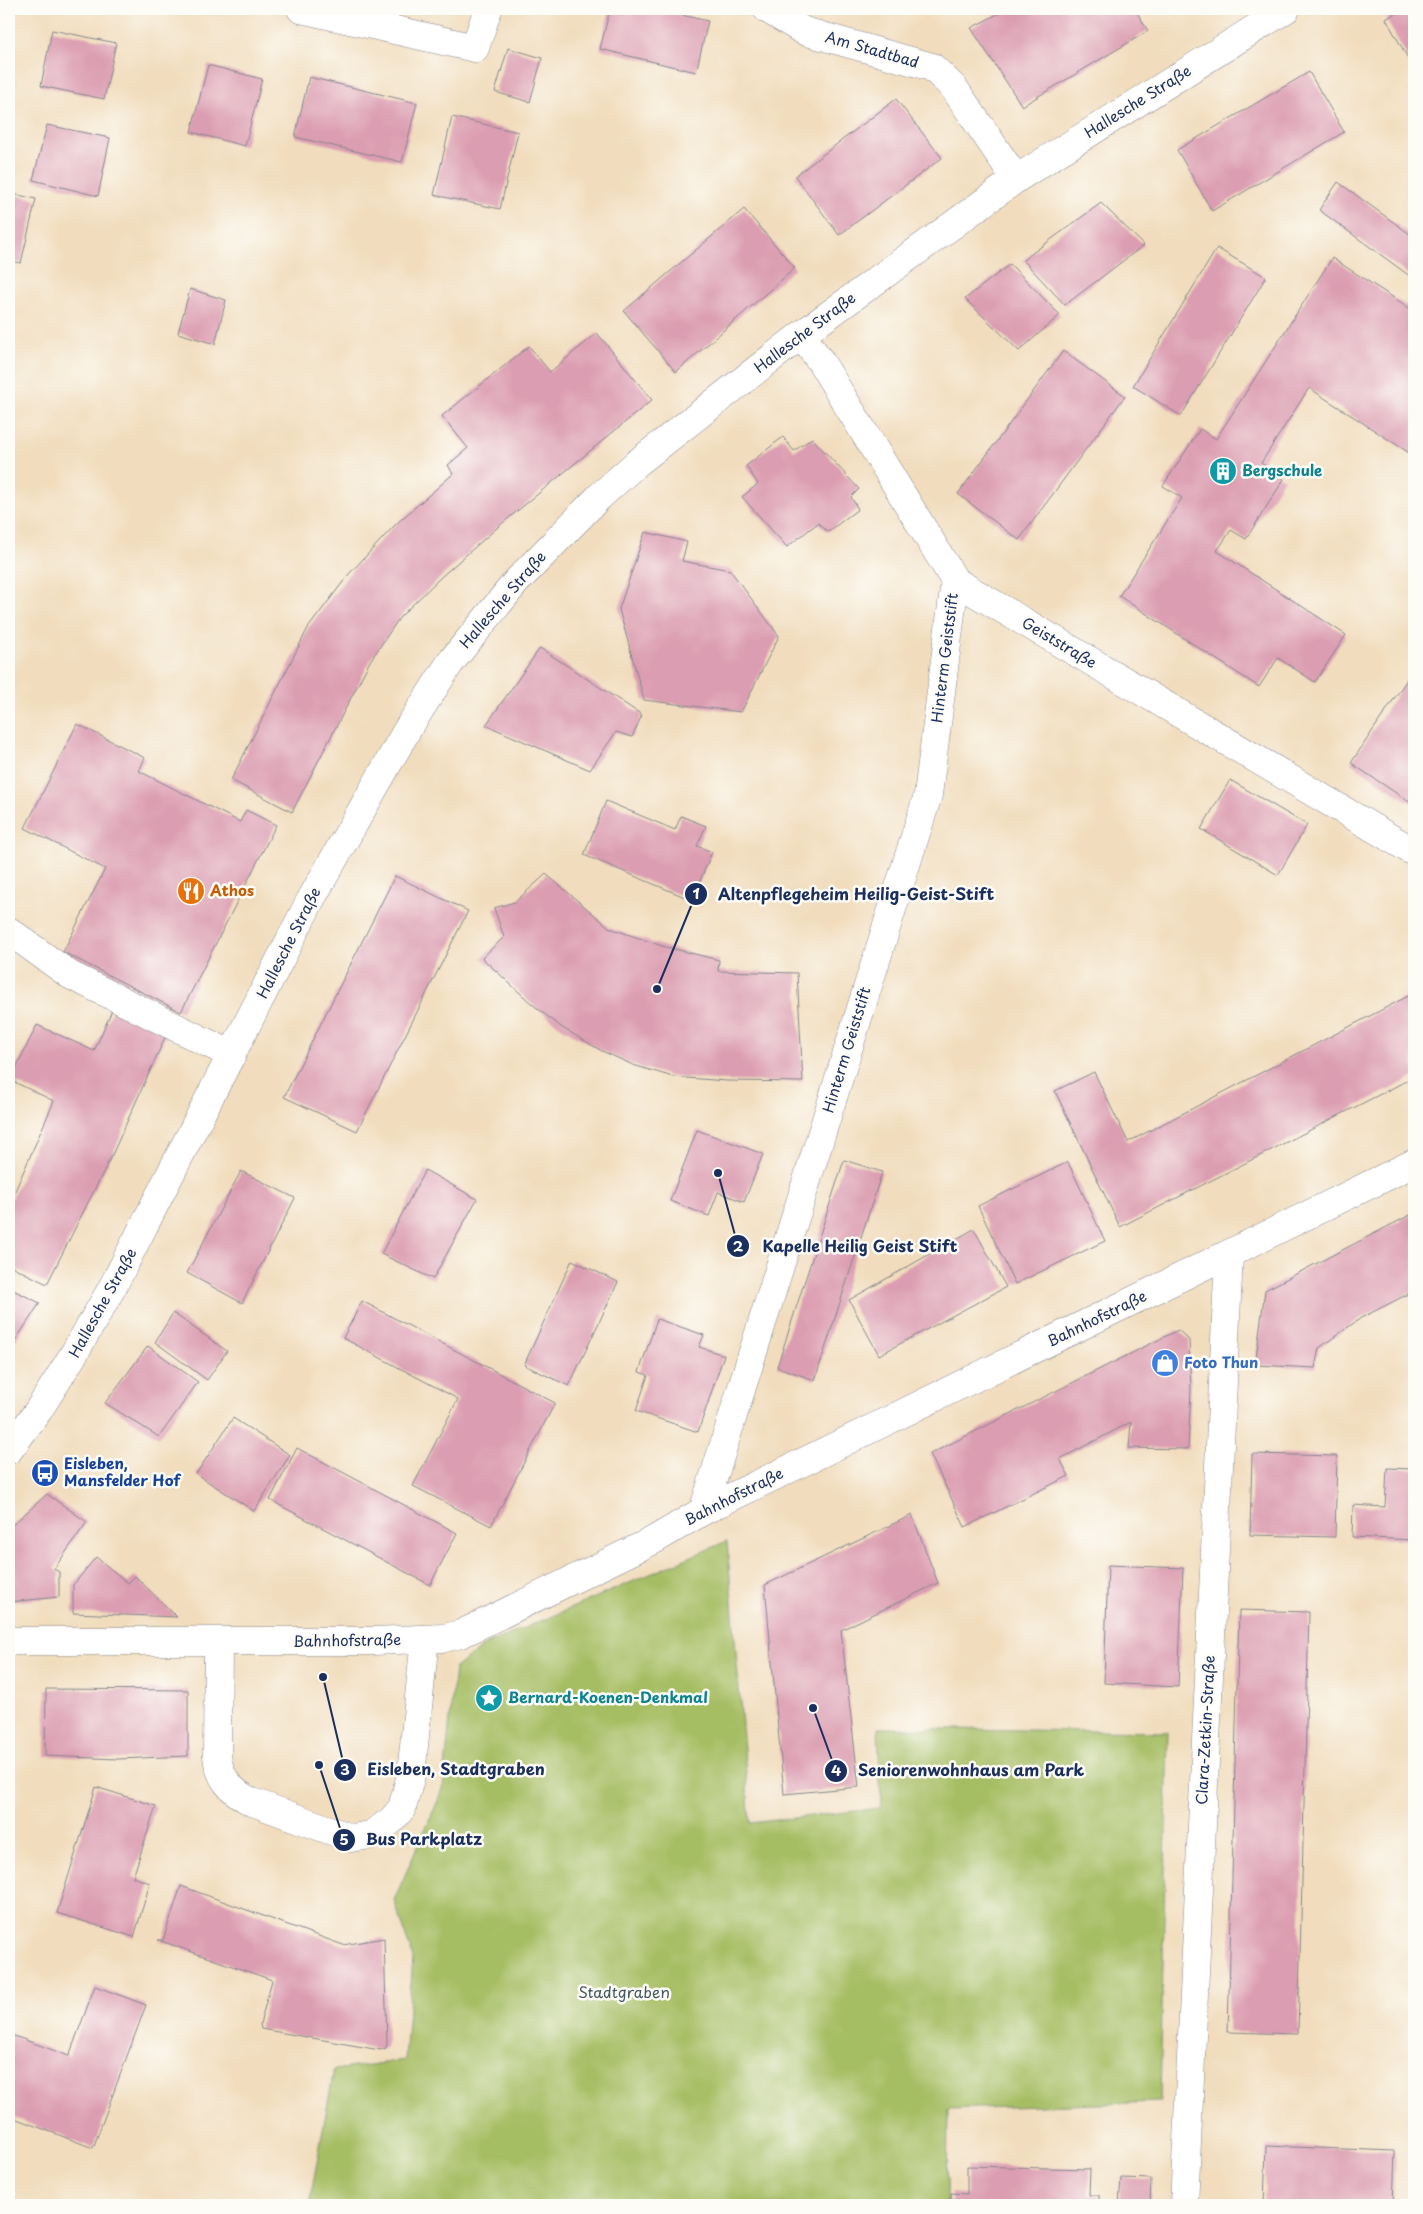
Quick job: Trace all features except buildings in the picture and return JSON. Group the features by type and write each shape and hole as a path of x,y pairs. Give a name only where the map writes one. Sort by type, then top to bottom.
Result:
{"street":[{"path":"301,9 475,48 488,9"},
{"name":"Am Stadtbad","path":"768,9 804,30 932,67 954,88 1016,179"},
{"name":"Hallesche Straße","path":"9,1450 48,1396 108,1296 310,901 407,730 450,663 516,582 599,497 637,463 801,334 1016,179 1286,9"},
{"name":"Geiststraße","path":"801,334 821,362 955,581 1414,852"},
{"name":"Hinterm Geiststift","path":"703,1511 928,795 955,581"},
{"path":"9,931 70,975 232,1055"},
{"name":"Bahnhofstraße","path":"9,1640 218,1642 425,1639 444,1638 461,1634 654,1540 703,1511 1414,1163"},
{"name":"Clara-Zetkin-Straße","path":"1184,2205 1229,1255"},
{"path":"218,1642 217,1755 222,1778 238,1795 250,1802 351,1838 371,1835 379,1831 397,1814 406,1798 411,1775 425,1639"}],"green space":[{"name":"Stadtgraben","path":"727,1541 750,1823 881,1808 878,1728 1168,1732 1160,2102 948,2109 947,2205 309,2205 334,2070 405,2060 413,1958 394,1900 443,1789 455,1668 485,1645"}],"place":[{"name":"Bergschule","path":"1223,471"},
{"name":"Athos","path":"191,891"},
{"name":"Altenpflegeheim Heilig-Geist-Stift","path":"657,989"},
{"name":"Kapelle Heilig Geist Stift","path":"718,1173"},
{"name":"Foto Thun","path":"1165,1363"},
{"name":"Eisleben, Mansfelder Hof","path":"45,1473"},
{"name":"Eisleben, Stadtgraben","path":"323,1677"},
{"name":"Bernard-Koenen-Denkmal","path":"489,1698"},
{"name":"Seniorenwohnhaus am Park","path":"813,1708"},
{"name":"Bus Parkplatz","path":"319,1765"}]}
